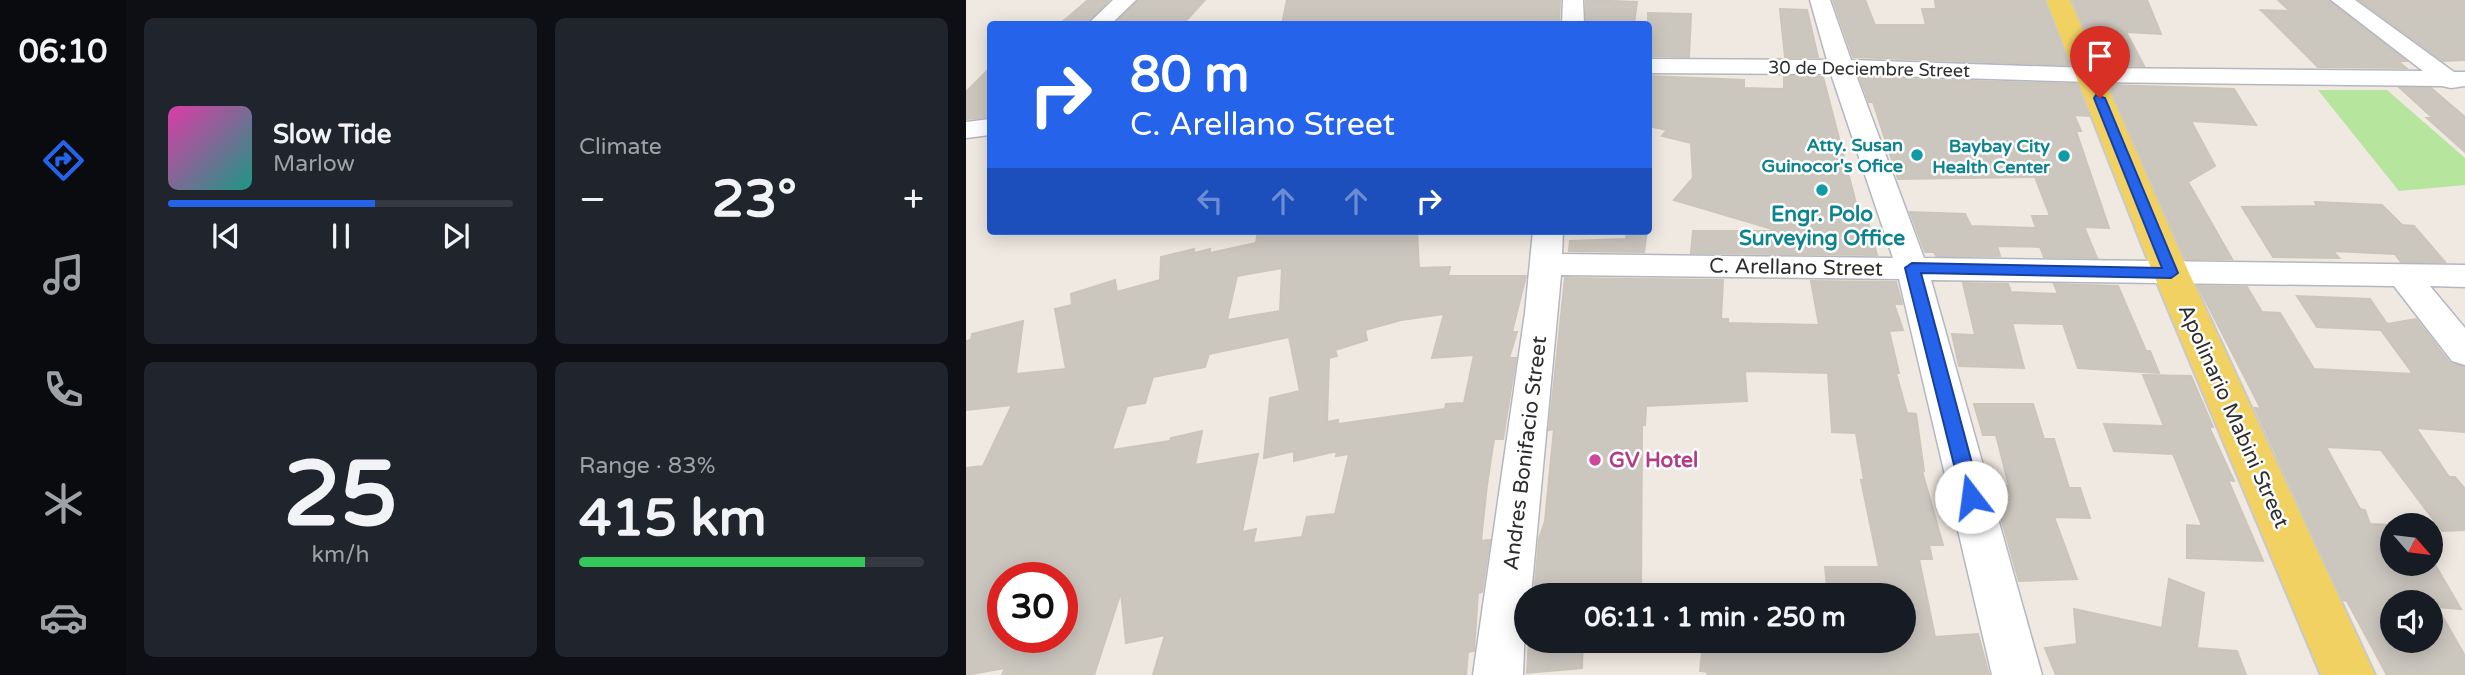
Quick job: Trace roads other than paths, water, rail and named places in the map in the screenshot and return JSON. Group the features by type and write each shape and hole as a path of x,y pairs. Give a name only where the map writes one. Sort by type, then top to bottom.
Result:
{"main road":[{"name":"Apolinario Mabini Street","path":"2059,0 2171,273 2348,675"}],"street":[{"path":"1102,21 1126,0"},
{"path":"1573,0 1573,21"},
{"path":"1820,0 1912,268 2017,675"},
{"path":"2340,0 2459,83"},
{"name":"30 de Deciembre Street","path":"1652,66 1841,67 2459,83"},
{"name":"C. Arellano Street","path":"1547,248 1912,268 2465,276"},
{"name":"Andres Bonifacio Street","path":"1498,675 1547,248"},
{"path":"2403,275 2465,352"}],"place":[{"name":"Atty. Susan Guinocor's Ofice","path":"1917,155"},
{"name":"Baybay City Health Center","path":"2064,156"},
{"name":"Engr. Polo Surveying Office","path":"1822,190"},
{"name":"GV Hotel","path":"1595,460"}]}
